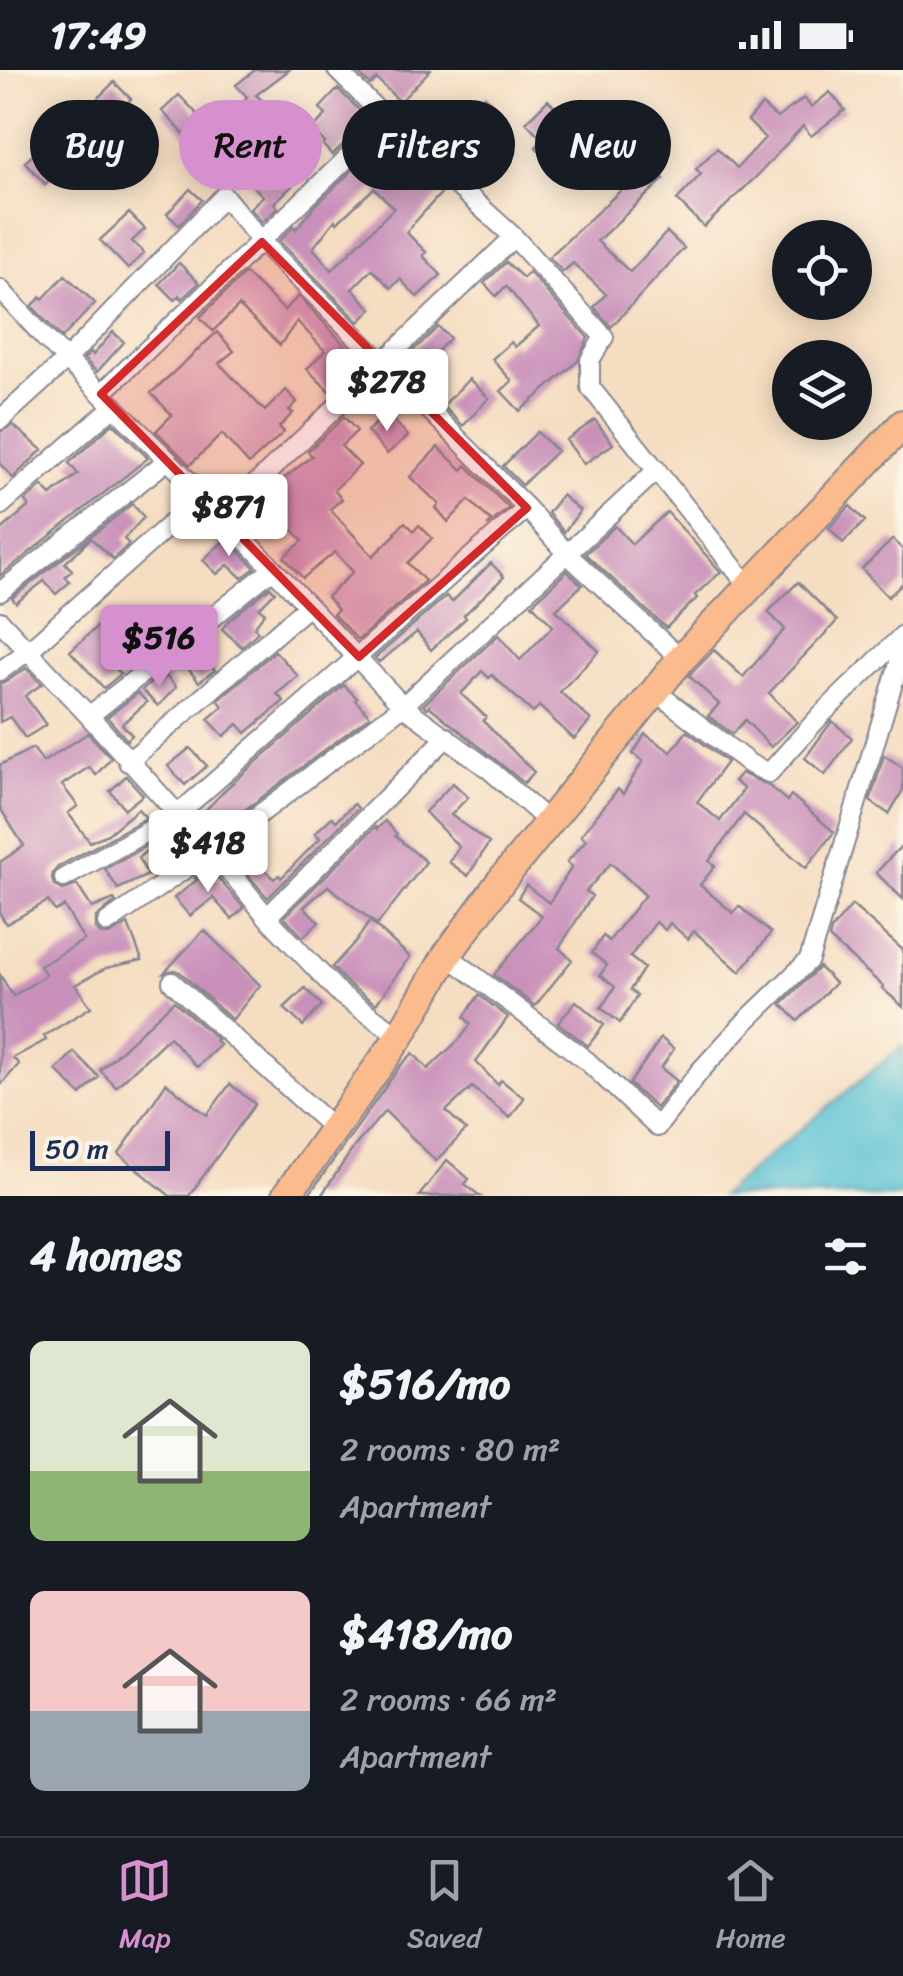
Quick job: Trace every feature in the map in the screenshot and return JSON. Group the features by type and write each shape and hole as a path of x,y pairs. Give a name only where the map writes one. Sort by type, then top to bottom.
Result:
{"main road":[{"path":"286,1196 400,1036 447,955 501,881 681,659 903,424"}],"street":[{"path":"336,70 367,100"},
{"path":"0,506 342,164"},
{"path":"462,190 514,237 604,337 590,360 590,388 750,588"},
{"path":"0,420 67,360 224,196 262,242 527,508 566,554 681,659"},
{"path":"221,516 514,237"},
{"path":"0,289 404,706 490,770 549,822"},
{"path":"0,592 168,460"},
{"path":"107,923 211,851 404,706 657,470"},
{"path":"0,670 28,651 203,496"},
{"path":"64,878 178,814 527,508"},
{"path":"89,716 273,569"},
{"path":"128,762 308,606"},
{"path":"0,621 341,994 400,1036"},
{"path":"655,691 750,764 769,774 820,716 903,635"},
{"path":"447,955 588,1060 657,1127 700,1070 809,960 903,650"},
{"path":"267,917 446,737"},
{"path":"172,982 333,1128"}],"highlighted area":[{"path":"262,242 527,508 359,657 101,394"}],"water":[{"path":"903,1046 903,1196 720,1196 895,1052"}],"building":[{"path":"255,70 289,70 256,95 262,100 244,100 247,97 236,85"},
{"path":"430,70 402,100 377,79 370,85 356,71"},
{"path":"114,82 131,99 130,100 96,100"},
{"path":"338,89 349,100 342,100 342,146 332,155 323,145 322,119 326,115 322,106"},
{"path":"830,92 845,110 811,136 803,126 704,227 677,200 701,174 696,169 717,148 737,168 765,138 748,121 762,105 777,118 804,98 811,107"},
{"path":"179,95 184,100 179,100 179,129 162,111"},
{"path":"535,113 535,132 526,122"},
{"path":"342,180 342,190 372,190 337,223 335,220 313,248 332,270 394,208 376,190 442,190 406,232 441,275 417,297 400,279 391,288 372,269 352,289 372,309 359,322 279,241 294,226 296,229"},
{"path":"189,190 202,200 179,225 167,214"},
{"path":"257,190 288,190 274,203 278,208 262,222 250,208 263,196"},
{"path":"621,190 652,190 597,241 630,272 667,232 684,248 611,327 594,307 606,294 573,263 563,272 549,257"},
{"path":"129,213 145,229 132,241 144,253 128,269 100,240"},
{"path":"506,262 523,278 529,272 588,338 578,361 520,411 501,391 512,381 492,359 511,342 515,347 539,326 506,286 496,296 484,283"},
{"path":"179,263 199,283 182,299 179,295 175,300 159,284"},
{"path":"245,273 284,310 299,296 359,360 329,391 307,369 325,351 297,321 280,345 239,306 213,331 200,317"},
{"path":"65,275 95,303 62,338 32,306"},
{"path":"438,327 450,338 414,376 400,363"},
{"path":"113,332 124,342 97,372 84,359 91,352 93,355"},
{"path":"217,332 234,351 219,363 265,411 286,390 297,402 289,410 293,413 279,427 284,432 249,464 222,434 190,465 156,431 172,415 151,393"},
{"path":"469,379 489,398 463,426 443,406"},
{"path":"387,413 408,436 387,454 367,431"},
{"path":"344,417 357,431 341,446 360,465 334,490 342,499 330,509 373,556 405,522 414,531 419,525 432,538 408,563 425,581 358,640 333,614 338,610 327,597 353,572 335,552 303,578 284,557 303,541 275,510 254,531 240,516 270,487 312,456 308,451"},
{"path":"595,420 613,444 584,464 566,440"},
{"path":"113,423 148,458 0,576 0,531 29,506 25,501 42,486 51,495 78,474 69,463"},
{"path":"13,425 42,450 13,478 0,464 0,432"},
{"path":"537,432 557,451 522,485 503,466"},
{"path":"438,447 462,470 466,465 509,508 492,522 469,500 448,522 436,508 439,504 410,477"},
{"path":"562,495 580,511 564,532 548,513"},
{"path":"132,504 144,517 124,539 129,544 113,559 91,538 65,563 72,570 65,577 70,582 56,594 44,581 16,603 12,598"},
{"path":"850,506 865,521 843,543 829,528"},
{"path":"667,512 721,572 666,628 585,554 615,526 632,544"},
{"path":"227,538 255,568 242,578 228,565 217,574 203,560"},
{"path":"893,539 903,550 903,583 888,597 862,569"},
{"path":"491,563 504,577 431,650 417,632 379,662 375,658 446,596 452,602"},
{"path":"567,571 582,585 556,610 599,651 560,692 591,720 574,739 539,706 533,713 492,675 489,678 482,671 461,694 534,772 524,783 423,705 498,635 520,660 553,626 532,604"},
{"path":"798,582 837,621 769,693 797,722 771,747 745,720 732,734 708,716 719,704 689,676 714,650 743,677 785,629 768,612"},
{"path":"270,587 275,592 259,608 265,613 254,627 258,632 242,647 222,629"},
{"path":"109,616 129,637 106,658 121,674 104,688 70,651"},
{"path":"194,648 215,670 199,682 180,659"},
{"path":"275,651 298,676 277,694 284,701 246,733 238,724 224,736 208,719 223,706 218,700"},
{"path":"26,668 42,684 25,696 46,725 25,738 10,717 0,722 0,683"},
{"path":"166,676 176,687 158,706 142,690"},
{"path":"344,685 370,716 211,832 198,818"},
{"path":"138,693 147,702 122,724 132,735 127,740 107,717"},
{"path":"832,721 852,738 825,775 805,758"},
{"path":"687,731 727,762 697,802 720,821 744,789 734,781 741,773 768,785 787,801 791,795 834,832 806,868 744,814 709,861 715,866 700,885 733,913 739,906 771,933 740,972 694,931 688,939 670,923 665,930 656,922 630,957 644,968 630,990 637,996 620,1023 601,1008 615,987 600,975 607,965 592,953 603,936 609,941 645,895 611,863 586,891 592,896 559,948 572,960 535,1006 494,975 542,916 518,898 526,885 549,903 572,867 567,862 586,840 581,835 618,789 623,794 643,761 633,754 645,734 671,752"},
{"path":"88,733 111,758 96,775 89,767 62,785 78,806 68,813 90,842 108,834 138,809 146,818 58,867 52,879 63,890 77,885 92,908 114,899 116,902 96,917 96,929 109,935 128,924 142,960 106,968 75,985 91,1007 13,1058 19,1064 0,1086 0,975 13,996 46,975 40,966 84,940 64,906 55,911 48,901 6,924 0,914 0,862 24,846 0,808 0,765 33,748 43,762"},
{"path":"190,748 207,766 185,785 168,766"},
{"path":"884,755 903,768 903,790 889,814 870,801"},
{"path":"126,776 143,795 125,809 110,791"},
{"path":"453,783 468,797 451,815 489,843 468,876 449,862 459,847 425,812"},
{"path":"354,804 358,808 268,898 236,861 248,851 274,879 279,875 281,878 320,838 315,833"},
{"path":"385,821 395,836 426,862 377,925 328,886 304,907 319,922 303,937 284,917"},
{"path":"162,837 138,858 148,875 118,889 105,869"},
{"path":"903,844 903,899 876,873"},
{"path":"209,868 244,908 232,919 213,898 190,916 174,898"},
{"path":"852,905 903,950 903,1007 829,938"},
{"path":"370,921 410,957 376,1004 332,967"},
{"path":"204,930 260,985 232,1020 180,972 164,973"},
{"path":"819,967 835,983 798,1021 781,1004"},
{"path":"305,988 322,1005 303,1026 284,1008"},
{"path":"479,995 508,1017 476,1062 498,1085 501,1080 524,1098 510,1118 472,1087 446,1111 466,1130 436,1161 385,1111 354,1147 321,1196 308,1196 401,1065 413,1053 428,1069 471,1024 464,1017"},
{"path":"174,1001 220,1045 197,1067 169,1037 116,1087 100,1070"},
{"path":"576,1001 604,1025 588,1046 558,1023"},
{"path":"661,1038 674,1049 661,1068 677,1081 656,1108 629,1084"},
{"path":"74,1052 99,1077 81,1095 56,1070"},
{"path":"166,1083 207,1115 230,1084 255,1104 189,1196 170,1196 119,1154"},
{"path":"447,1160 469,1179 465,1184 480,1196 419,1196"}]}
